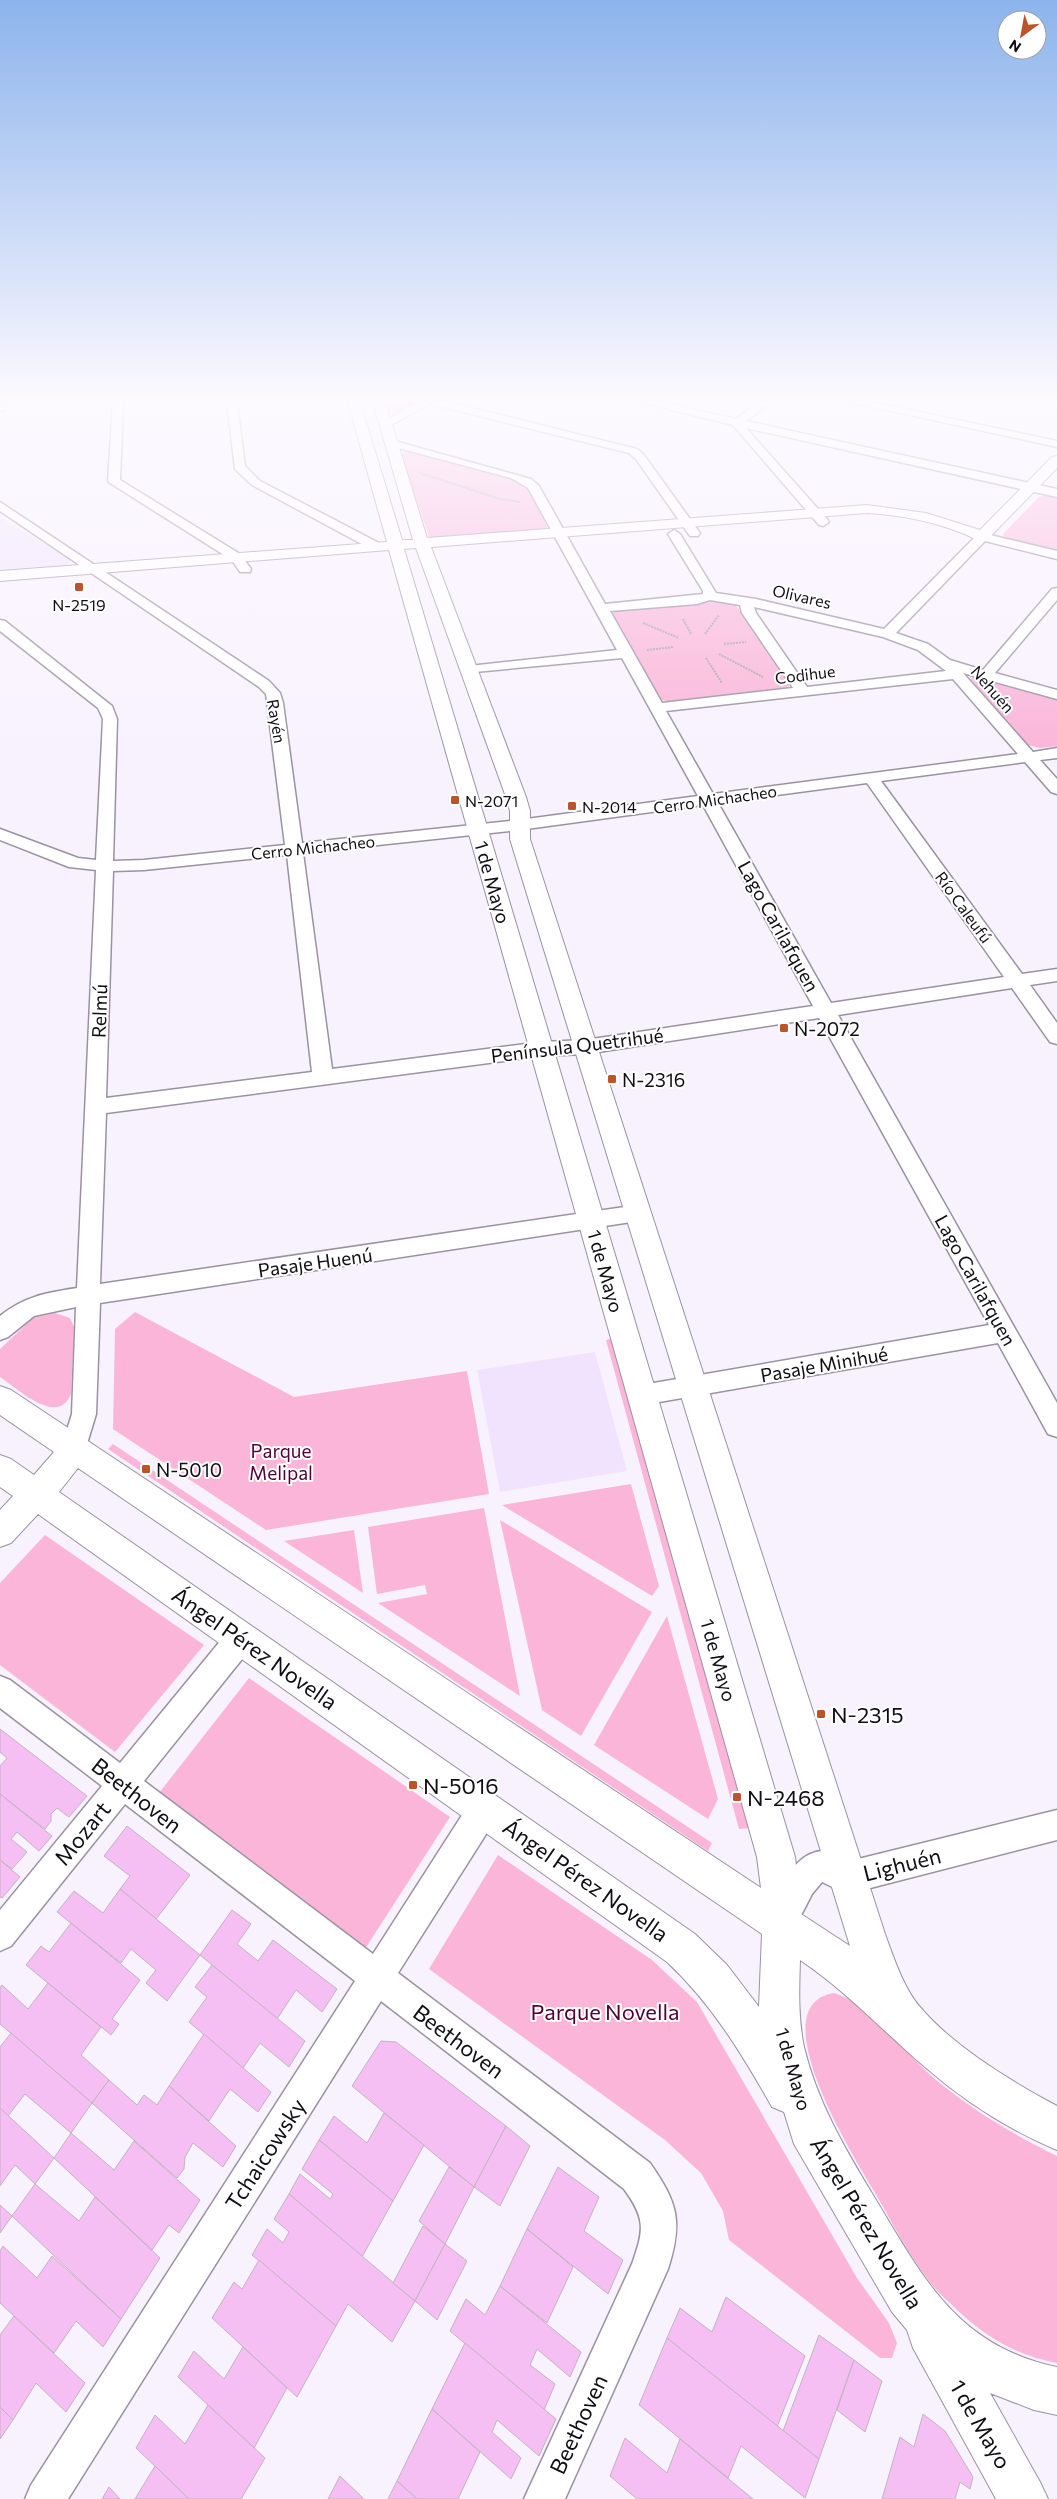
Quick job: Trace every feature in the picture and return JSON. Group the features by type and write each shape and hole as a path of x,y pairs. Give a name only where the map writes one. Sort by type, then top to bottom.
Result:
{"main road":[{"name":"1 de Mayo","path":"388,519 776,1857 780,1878 779,2014 782,2035 793,2078 818,2144"},
{"name":"1 de Mayo","path":"415,519 516,796 520,810 520,839 847,1878 872,1955 903,2018"},
{"path":"0,576 93,569 240,563 811,519"},
{"path":"853,519 874,519 958,538 982,537 1000,519"},
{"path":"561,538 674,534 691,528"},
{"path":"0,588 109,580 375,546 397,550"},
{"path":"0,1399 838,1962 903,2018 927,2042 982,2086 1057,2129"},
{"path":"0,1532 63,1467 74,1448"},
{"name":"Ángel Pérez Novella","path":"0,1469 666,1937 708,1973 744,2020 908,2296 928,2321 950,2343 1005,2378 1033,2387 1057,2391"},
{"name":"1 de Mayo","path":"908,2296 1023,2499"}],"street":[{"name":"Rayén","path":"19,519 264,684 273,693 295,850 323,1078"},
{"path":"172,519 240,563"},
{"path":"323,519 375,546"},
{"name":"Lago Carilafquen","path":"551,519 658,708 1057,1426"},
{"path":"684,519 691,528"},
{"path":"674,534 710,591 709,596"},
{"path":"887,634 982,537 1057,555"},
{"path":"986,675 1057,592"},
{"name":"Olivares","path":"601,608 701,599 709,596 746,601 887,634"},
{"path":"746,601 749,613 803,692"},
{"name":"Relmú","path":"0,624 108,710 110,719 84,1414 74,1448"},
{"name":"Nehuén","path":"887,634 916,644 951,669 1057,789"},
{"path":"469,670 627,653"},
{"path":"951,669 986,675 1057,695"},
{"name":"Codihue","path":"658,708 803,692 951,669"},
{"name":"Cerro Michacheo","path":"0,834 75,863 105,866 144,865 519,825 1057,753"},
{"name":"Río Caleufú","path":"871,778 1057,1037"},
{"name":"Península Quetrihué","path":"96,1107 542,1049 585,1046 1057,975"},
{"name":"Pasaje Huenú","path":"0,1330 21,1312 39,1303 638,1213"},
{"name":"Pasaje Minihué","path":"642,1395 1005,1332"},
{"name":"Mozart","path":"0,1935 240,1638"},
{"name":"Beethoven","path":"0,1690 376,1979 637,2176 653,2197 661,2221 657,2246 649,2269 544,2499"},
{"name":"Tchaicowsky","path":"45,2499 484,1809"},
{"name":"Lighuén","path":"780,1924 804,1878 813,1868 832,1867 847,1878 1057,1825"}],"path":[{"path":"705,634 722,612"},
{"path":"635,619 679,638"},
{"path":"724,644 748,642"},
{"path":"647,650 674,647"},
{"path":"719,654 771,681"},
{"path":"706,658 724,686"}],"shaded area":[{"path":"0,519 72,560 67,565 0,569"},
{"path":"595,1352 627,1471 500,1492 477,1370"}],"green space":[{"path":"423,519 543,519 547,527 544,530 429,537"},
{"path":"1018,519 1057,519 1057,551 1012,541 1003,536"},
{"path":"724,601 736,605 789,682 789,687 784,690 673,702 661,700 613,613 620,610"},
{"path":"972,677 1057,699 1057,746 1040,748 1028,745 971,680"},
{"name":"Parque Melipal","path":"135,1312 294,1397 467,1371 489,1494 266,1530 113,1429 115,1329"},
{"path":"55,1313 70,1318 74,1327 71,1394 65,1403 57,1407 37,1402 0,1377 0,1349 33,1318"},
{"path":"614,1338 751,1828 739,1829 606,1340"},
{"path":"113,1444 712,1843 708,1851 108,1449"},
{"path":"631,1484 659,1586 652,1596 502,1505"},
{"path":"484,1508 520,1696 378,1603 427,1594 425,1585 377,1594 368,1527"},
{"path":"500,1520 652,1612 581,1736 542,1710"},
{"name":"Parque Melipal","path":"354,1530 363,1593 284,1541"},
{"path":"45,1535 204,1645 115,1752 0,1665 0,1583"},
{"path":"667,1616 718,1799 708,1819 594,1745"},
{"path":"249,1678 450,1817 365,1949 159,1793"},
{"name":"Parque Novella","path":"498,1855 652,1960 697,2002 857,2278 889,2323 897,2343 892,2358 880,2358 729,2240 723,2211 701,2173 665,2140 429,1969"},
{"path":"834,1993 849,1999 863,2008 888,2030 923,2068 964,2101 1009,2131 1057,2156 1057,2363 1012,2348 999,2342 974,2325 935,2288 905,2246 833,2118 819,2085 809,2053 806,2025 813,2004"}],"building":[{"path":"0,1729 87,1796 69,1817 57,1808 51,1814 51,1821 45,1829 0,1794 0,1766 7,1758 0,1752"},
{"path":"0,1794 52,1836 39,1851 17,1832 11,1839 27,1852 12,1869 0,1860"},
{"path":"127,1826 190,1875 156,1919 120,1889 130,1876 104,1856"},
{"path":"0,1860 20,1877 2,1898 0,1897"},
{"path":"120,1889 200,1955 167,2001 146,1983 156,1970 131,1949 121,1963 57,1912 74,1891 103,1913"},
{"path":"232,1910 251,1924 237,1944 258,1961 273,1940 337,1989 322,2012 296,1990 277,2019 200,1955"},
{"path":"71,1923 140,1980 112,2019 119,2024 111,2035 26,1965 41,1946 49,1952"},
{"path":"212,1965 305,2041 289,2067 260,2043 243,2068 189,2022 207,1997 195,1987"},
{"path":"48,1983 101,2027 81,2055 109,2080 92,2103 0,2024 0,1988 2,1985 28,2009"},
{"path":"11,2033 92,2103 71,2133 25,2094 8,2116 0,2108 0,2047"},
{"path":"204,2034 271,2092 258,2112 230,2089 209,2121 169,2086"},
{"path":"381,2041 396,2042 506,2126 474,2187 352,2086"},
{"path":"109,2080 137,2105 144,2095 157,2105 169,2086 236,2146 223,2167 193,2143 185,2157 184,2169 177,2178 92,2103"},
{"path":"0,2108 54,2158 35,2184 15,2165 0,2186"},
{"path":"384,2113 424,2145 393,2201 319,2140 334,2116 367,2143"},
{"path":"506,2126 530,2146 500,2206 474,2187"},
{"path":"71,2133 114,2170 134,2141 200,2200 179,2233 169,2225 152,2250 54,2158"},
{"path":"319,2140 393,2201 362,2257 289,2194 300,2174 330,2199 333,2194 302,2169"},
{"path":"449,2167 474,2187 445,2244 419,2221"},
{"path":"558,2167 599,2197 584,2231 623,2260 608,2294 527,2229"},
{"path":"35,2184 79,2221 95,2197 160,2258 121,2319 12,2216"},
{"path":"289,2194 415,2301 392,2342 348,2304 336,2326 252,2255 267,2229 283,2243 289,2232 274,2219"},
{"path":"0,2205 12,2216 0,2233"},
{"path":"423,2226 445,2244 415,2301 393,2283"},
{"path":"527,2229 573,2267 547,2323 500,2286"},
{"path":"445,2244 467,2261 437,2320 415,2301"},
{"path":"3,2246 37,2278 52,2256 121,2319 103,2347 76,2321 54,2353 0,2303 0,2251"},
{"path":"259,2260 336,2326 297,2397 212,2318 234,2282 242,2289"},
{"path":"500,2286 581,2352 570,2377 537,2349 530,2365 555,2384 544,2410 450,2331 466,2299 485,2315"},
{"path":"726,2297 805,2356 777,2427 667,2338 680,2308 712,2332"},
{"path":"14,2316 85,2383 66,2412 36,2383 13,2420 0,2407 0,2335"},
{"path":"819,2335 854,2360 819,2459 783,2431"},
{"path":"667,2338 819,2459 805,2498 741,2446 728,2478 639,2405"},
{"path":"465,2343 556,2419 539,2456 497,2420 492,2432 521,2458 511,2479 432,2409"},
{"path":"243,2347 287,2388 254,2448 178,2377 194,2351 224,2379"},
{"path":"854,2360 882,2381 865,2432 837,2410"},
{"path":"208,2405 265,2458 241,2499 189,2499 136,2448 155,2415 185,2444"},
{"path":"0,2407 13,2420 0,2439"},
{"path":"432,2409 480,2452 458,2499 417,2499 397,2481"},
{"path":"923,2414 945,2431 973,2477 970,2489 960,2482 955,2499 882,2499 900,2437 914,2447"},
{"path":"625,2438 667,2473 680,2439 753,2499 637,2499 610,2476"},
{"path":"155,2466 189,2499 135,2499"},
{"path":"340,2476 364,2499 328,2499"},
{"path":"397,2481 417,2499 388,2499"},
{"path":"109,2487 120,2499 102,2499"}],"place":[{"name":"N-2519","path":"79,587"},
{"name":"N-2071","path":"455,800"},
{"name":"N-2014","path":"572,806"},
{"name":"N-2072","path":"784,1028"},
{"name":"N-2316","path":"612,1079"},
{"name":"N-5010","path":"146,1469"},
{"name":"N-2315","path":"821,1714"},
{"name":"N-5016","path":"413,1785"},
{"name":"N-2468","path":"737,1797"}]}
